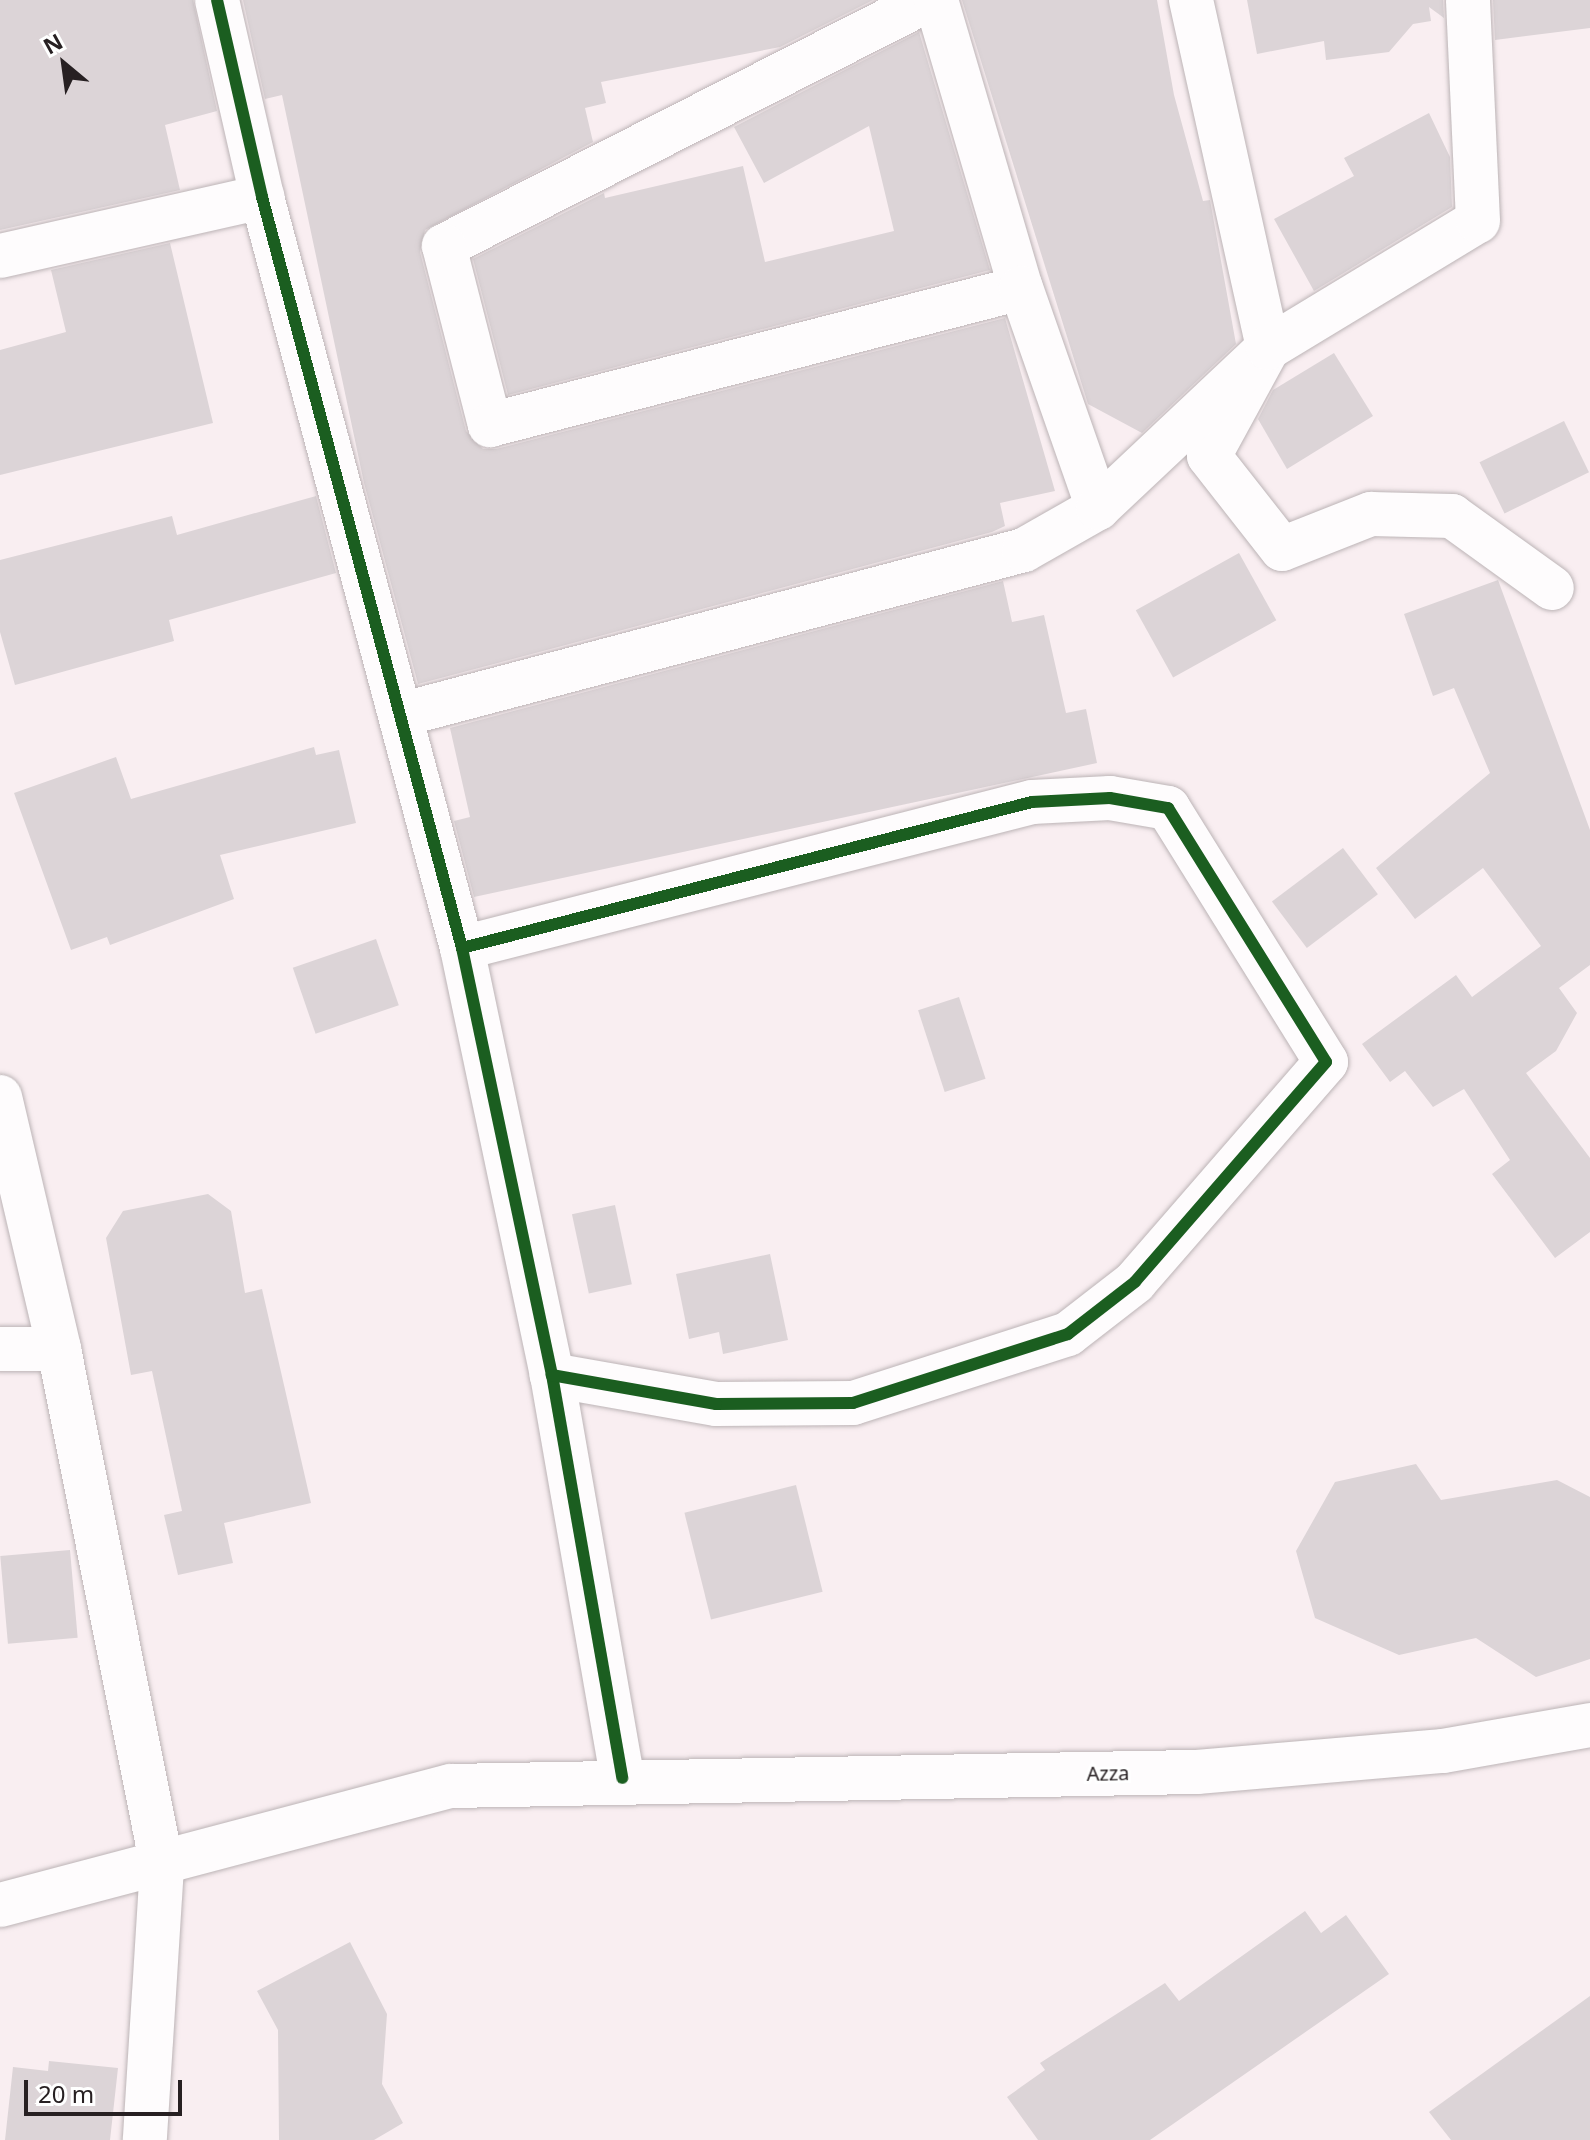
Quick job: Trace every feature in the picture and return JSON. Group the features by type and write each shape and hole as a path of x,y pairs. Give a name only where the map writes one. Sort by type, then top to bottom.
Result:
{"street":[{"path":"217,0 262,197 462,948 552,1375 622,1778"},
{"path":"928,0 444,246 490,425 1021,288"},
{"path":"936,0 1021,288 1098,508"},
{"path":"1191,0 1268,348 1209,456 1282,549 1371,514 1452,516 1552,588"},
{"path":"400,715 1024,550 1098,508 1268,348 1478,221 1468,0"},
{"path":"0,256 262,197"},
{"path":"462,948 1032,802 1110,798 1168,808 1326,1062 1135,1282 1068,1334 853,1403 716,1404 552,1375"},
{"path":"0,1097 59,1349 162,1866 145,2140"},
{"path":"0,1349 59,1349"},
{"name":"Azza","path":"0,1905 162,1866 451,1786 622,1778 1197,1772 1443,1751 1590,1725"}],"building":[{"path":"0,0 193,0 217,111 165,125 180,190 0,230"},
{"path":"243,0 873,0 780,47 601,82 606,103 585,108 593,142 425,230 420,252 466,431 483,449 496,449 1005,318 1055,491 1000,503 1005,526 992,532 418,684 364,483 282,95 265,99"},
{"path":"962,0 1157,0 1174,95 1203,201 1210,200 1236,344 1142,433 1088,404"},
{"path":"1247,0 1443,0 1444,18 1429,7 1431,21 1413,24 1389,52 1326,60 1324,41 1257,54"},
{"path":"1493,0 1590,0 1590,28 1495,40"},
{"path":"919,32 990,270 508,395 473,259 604,193 605,198 743,166 765,262 894,231 869,126 764,183 734,127"},
{"path":"1429,113 1450,157 1452,207 1314,291 1274,219 1354,176 1344,158"},
{"path":"170,243 213,423 0,475 0,350 66,332 51,270"},
{"path":"1334,353 1373,416 1287,469 1258,419 1273,390"},
{"path":"1564,421 1589,472 1505,513 1480,462"},
{"path":"316,496 336,573 169,620 174,641 15,685 0,632 0,560 172,516 177,535"},
{"path":"1239,553 1276,620 1173,678 1136,610"},
{"path":"1498,580 1590,830 1590,965 1559,988 1577,1013 1556,1051 1526,1073 1590,1158 1590,1232 1555,1258 1492,1174 1510,1160 1464,1089 1433,1107 1405,1071 1390,1082 1362,1044 1456,975 1472,997 1541,946 1483,868 1415,919 1376,868 1490,773 1454,688 1433,696 1404,614"},
{"path":"1003,581 1012,622 1044,615 1066,713 1086,709 1097,763 474,897 454,821 470,817 450,728"},
{"path":"314,747 316,755 339,750 356,823 220,855 234,899 110,945 107,937 71,950 14,793 116,757 131,799"},
{"path":"1343,848 1378,894 1307,948 1272,902"},
{"path":"376,939 399,1005 316,1034 293,968"},
{"path":"959,997 986,1079 945,1092 918,1010"},
{"path":"208,1194 231,1211 245,1293 262,1289 311,1503 224,1523 233,1563 178,1575 164,1515 182,1511 152,1371 131,1375 106,1238 123,1211"},
{"path":"615,1205 632,1284 589,1293 572,1214"},
{"path":"770,1254 788,1340 723,1354 719,1332 689,1339 676,1274"},
{"path":"1416,1464 1441,1500 1557,1480 1590,1497 1590,1659 1536,1677 1476,1638 1399,1655 1315,1618 1296,1551 1335,1482"},
{"path":"796,1485 823,1592 711,1620 684,1513"},
{"path":"70,1550 78,1638 8,1644 0,1556"},
{"path":"1305,1911 1321,1933 1346,1915 1389,1974 1150,2140 1038,2140 1007,2097 1045,2070 1040,2063 1165,1983 1179,2001"},
{"path":"350,1942 387,2014 382,2084 403,2123 374,2140 279,2140 278,2030 257,1991"},
{"path":"1590,1996 1590,2140 1451,2140 1429,2112"},
{"path":"49,2061 118,2068 110,2140 5,2140 13,2067 48,2071"}],"cycle path":[{"path":"217,0 262,197 462,948 552,1375 622,1778"},
{"path":"462,948 1032,802 1110,798 1168,808 1326,1062 1135,1282 1068,1334 853,1403 716,1404 552,1375"}]}
